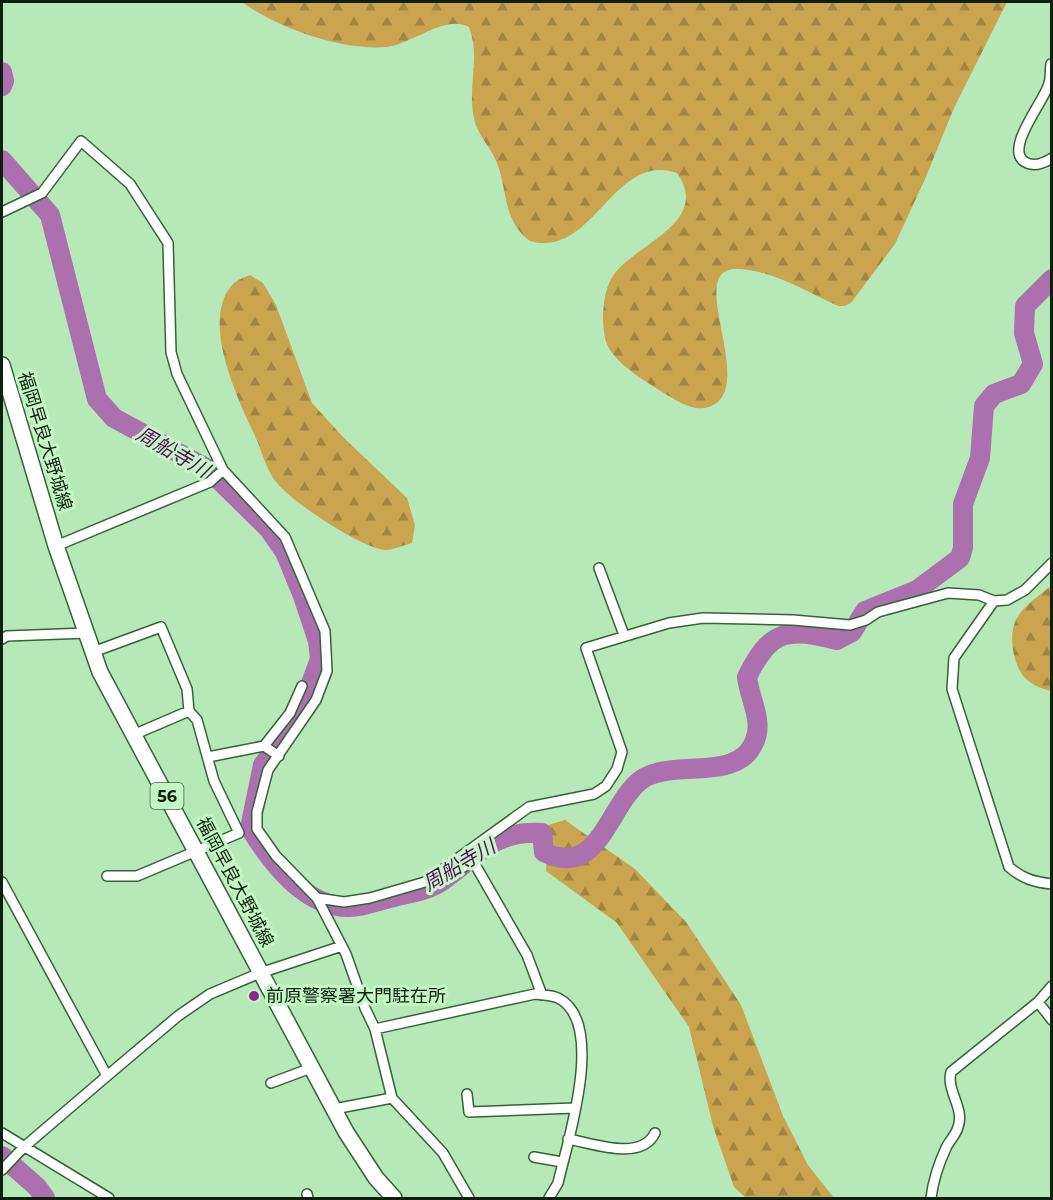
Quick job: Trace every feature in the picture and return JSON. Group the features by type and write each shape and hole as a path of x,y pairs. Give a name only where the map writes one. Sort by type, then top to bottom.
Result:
{"main road":[{"name":"福岡早良大野城線","path":"2,365 56,546 108,689 198,852 311,1068 362,1158 392,1197"}],"street":[{"path":"1051,64 1049,84 1024,131 1019,156 1024,162 1032,164 1052,159"},
{"path":"2,212 30,201 42,193 81,141 130,184 168,243 171,352 177,374 223,470 285,537 325,631 328,650 327,671 316,700 268,770 257,812 257,829 276,856 320,902 342,946 375,1029 392,1087 392,1098 443,1153 469,1198"},
{"path":"56,546 210,482 223,470"},
{"path":"320,902 344,902 370,898 425,882 529,807 594,794 606,786 618,769 622,752 586,648 669,622 703,618 793,620 850,625 866,620 878,612 948,593 979,595 994,602 1007,600 1025,590 1052,563"},
{"path":"599,568 624,635"},
{"path":"994,602 954,658 952,689 1010,867 1020,876 1034,882 1052,884"},
{"path":"93,651 161,627 187,689 189,711 197,720 214,781 239,833 137,876 107,876"},
{"path":"2,639 7,636 87,633"},
{"path":"265,747 290,713 302,686"},
{"path":"133,735 189,711"},
{"path":"207,758 265,747 278,755"},
{"path":"442,871 452,874 473,861 527,955 542,995"},
{"path":"2,882 107,1076"},
{"path":"2,1170 24,1147 107,1076 178,1016 210,994 260,973 342,946"},
{"path":"931,1198 946,1148 959,1127 960,1112 949,1081 951,1072 1038,1002 1052,986"},
{"path":"375,1029 506,1000 542,995 557,997 571,1008 578,1024 584,1062 558,1183 549,1198"},
{"path":"1038,1002 1052,1020"},
{"path":"271,1083 311,1068"},
{"path":"467,1094 470,1117 574,1108"},
{"path":"334,1109 392,1098"},
{"path":"2,1132 109,1198"},
{"path":"568,1139 620,1148 636,1148 647,1144 655,1133"},
{"path":"534,1157 562,1162"}],"green space":[{"path":"242,2 1007,2 954,108 895,244 851,303 838,306 788,282 749,270 736,269 722,274 717,288 727,378 723,396 709,407 698,408 677,401 629,370 610,350 604,329 604,300 613,276 623,264 666,231 678,219 685,206 685,190 677,173 655,170 636,177 571,235 552,242 530,241 521,233 510,214 497,163 474,118 472,95 474,50 469,27 449,24 386,47 350,45 291,29 256,12"},
{"path":"250,275 263,283 276,305 312,403 344,438 407,498 415,525 412,543 385,550 360,541 311,512 273,478 232,383 221,338 220,317 224,299 234,283"},
{"path":"1051,586 1051,691 1040,688 1024,677 1016,663 1012,637 1015,622 1021,611"},
{"path":"565,820 635,869 686,922 741,1005 783,1116 808,1165 834,1198 746,1198 734,1187 713,1126 689,1027 617,923 546,871 548,825"}],"waterway":[{"name":"周船寺川","path":"2,72 4,81 2,86"},
{"name":"周船寺川","path":"2,160 50,215 97,399 114,418 208,469 269,529 285,552 318,641 320,659 300,713 263,765 250,828 268,855 291,881 318,900 350,907 430,887 442,881 487,846 511,836 542,833 544,852 563,858 578,856 590,848 601,836 630,791 641,780 666,771 727,765 749,751 757,733 758,723 747,677 764,649 773,641 794,634 837,640 852,632 865,611 917,590 960,558 963,548 963,504 980,458 984,406 994,394 1021,384 1033,364 1024,333 1025,306 1052,279"},
{"path":"2,1156 37,1187 45,1198"}],"place":[{"name":"前原警察署大門駐在所","path":"254,996"}]}
